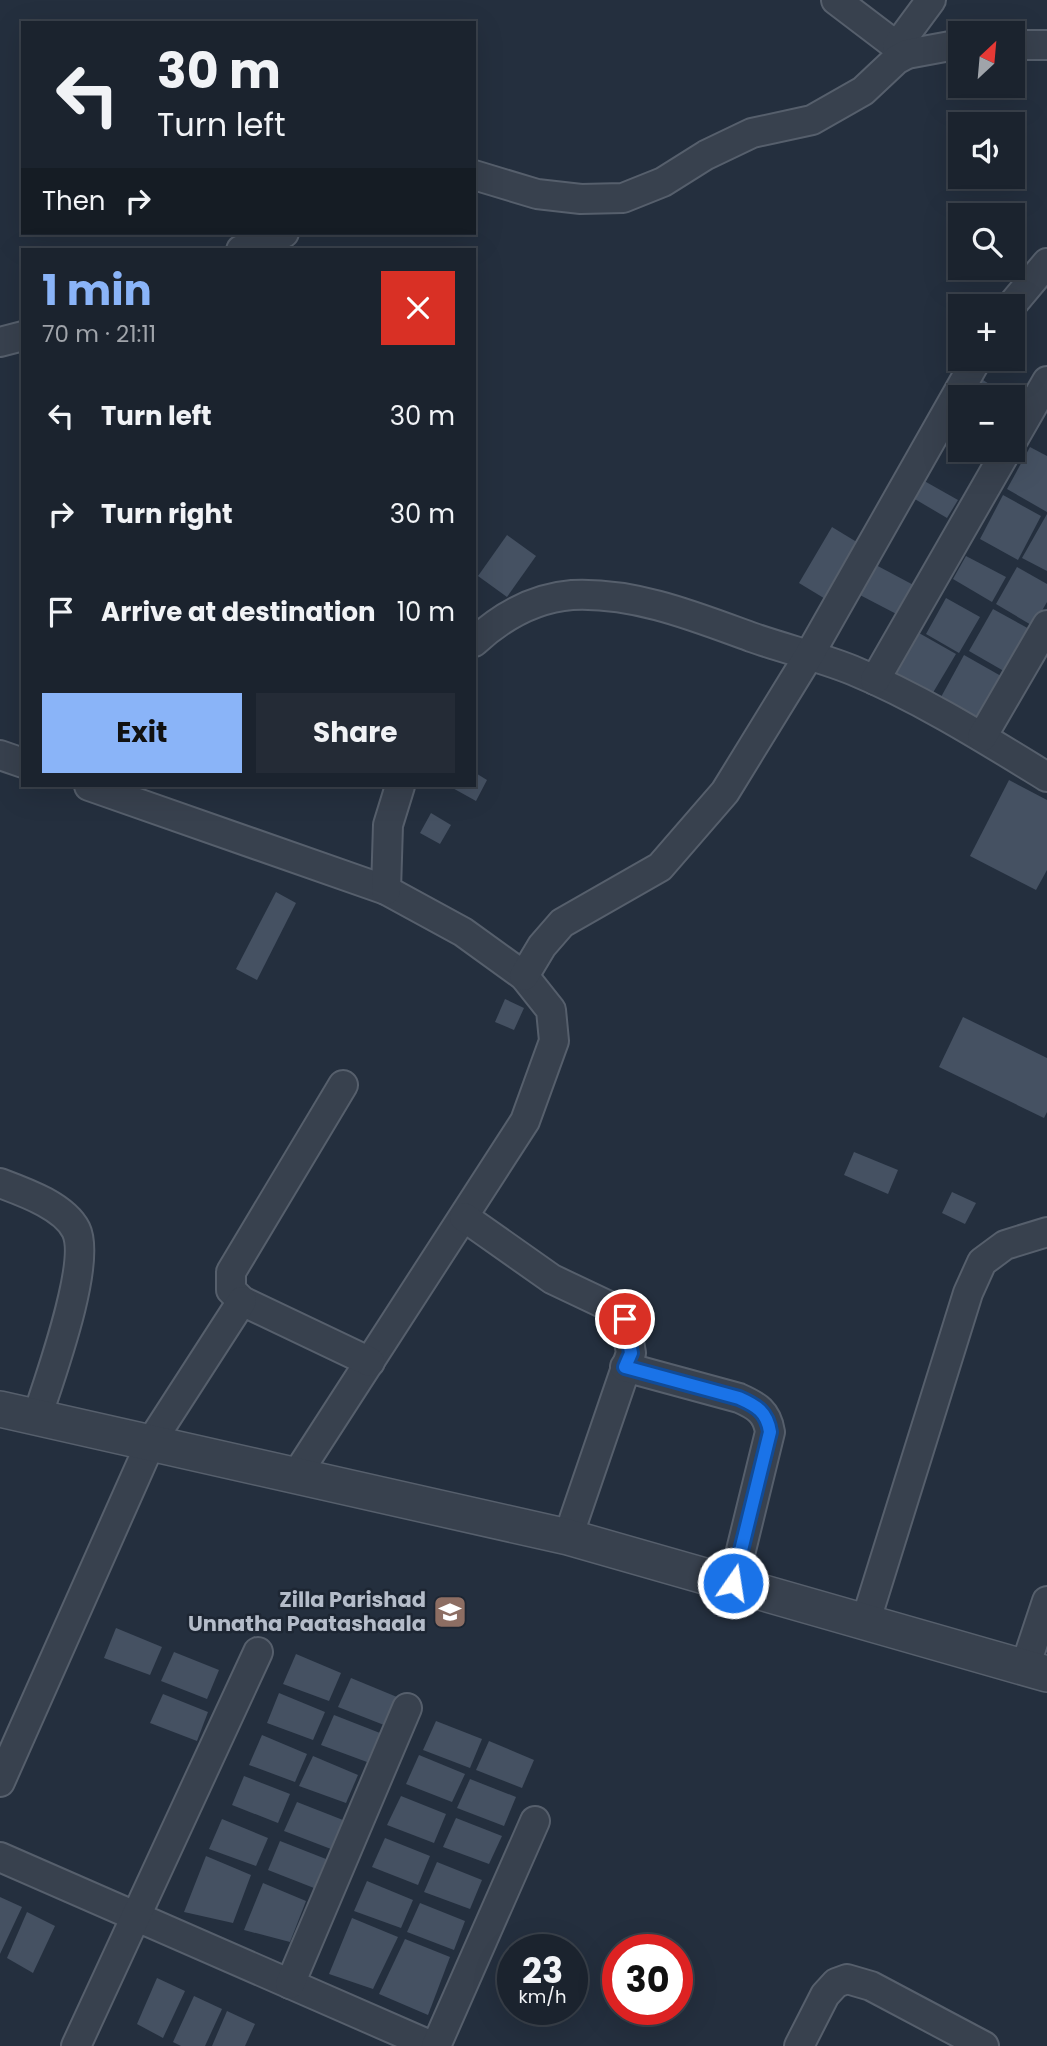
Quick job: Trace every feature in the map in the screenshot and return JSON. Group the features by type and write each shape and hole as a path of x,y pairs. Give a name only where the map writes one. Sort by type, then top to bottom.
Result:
{"street":[{"path":"836,0 902,50 948,45"},
{"path":"476,176 537,194 581,199 623,198 663,182 706,155 752,133 813,120 863,91 896,60 931,0"},
{"path":"1026,45 1047,45"},
{"path":"246,248 280,235"},
{"path":"1021,294 1047,263"},
{"path":"0,342 21,337"},
{"path":"524,976 542,946 562,923 660,867 725,792 808,657 970,371"},
{"path":"1025,419 1047,381"},
{"path":"875,680 1000,462"},
{"path":"476,640 491,626 532,603 569,596 606,595 659,605 875,680 982,737 1047,778"},
{"path":"982,737 1047,625"},
{"path":"0,755 21,762"},
{"path":"92,787 386,890 463,932 524,976 551,1010 554,1041 525,1121 297,1474"},
{"path":"386,890 388,825 400,787"},
{"path":"343,1084 232,1272 231,1290 242,1300 370,1362"},
{"path":"0,1183 46,1203 68,1219 77,1231 81,1258 63,1332 37,1417"},
{"path":"464,1217 552,1279 611,1307 625,1319 631,1353 568,1537"},
{"path":"866,1620 968,1293 982,1262 1005,1245 1047,1232"},
{"path":"0,1782 151,1442 242,1300"},
{"path":"625,1367 739,1398 756,1405 768,1418 770,1432 733,1583"},
{"path":"0,1409 568,1537 1036,1670 1047,1601"},
{"path":"76,2046 258,1652"},
{"path":"290,1984 407,1708"},
{"path":"0,1857 434,2046 535,1821"},
{"path":"799,2046 825,1995 836,1983 847,1979 871,1986 984,2046"}],"building":[{"path":"980,378 991,385 975,385"},
{"path":"1030,447 1047,456 1047,512 1007,489 1022,462 1025,462"},
{"path":"919,478 958,500 947,518 908,495"},
{"path":"1003,495 1041,516 1018,560 980,539"},
{"path":"1047,514 1047,571 1022,558"},
{"path":"832,527 860,544 827,600 799,583"},
{"path":"507,535 536,556 507,597 478,576"},
{"path":"966,556 1006,577 992,602 953,579"},
{"path":"874,564 921,589 906,619 858,594"},
{"path":"1017,567 1047,584 1047,602 1033,626 996,604"},
{"path":"946,598 980,617 959,653 926,634"},
{"path":"993,609 1033,631 1009,674 969,651"},
{"path":"919,633 956,654 931,696 895,674"},
{"path":"964,655 1001,676 977,718 941,697"},
{"path":"476,773 487,780 476,801 451,787 476,787"},
{"path":"1009,780 1047,800 1047,870 1036,890 970,856"},
{"path":"431,813 451,825 440,844 420,833"},
{"path":"276,892 296,903 257,980 236,969"},
{"path":"505,999 524,1008 514,1030 495,1022"},
{"path":"963,1017 1047,1058 1047,1112 1044,1118 939,1067"},
{"path":"854,1152 898,1170 888,1194 844,1175"},
{"path":"952,1192 976,1203 965,1224 942,1213"},
{"path":"116,1628 162,1647 150,1675 104,1658"},
{"path":"174,1652 219,1670 207,1699 161,1681"},
{"path":"296,1654 341,1673 329,1701 283,1684"},
{"path":"351,1678 397,1697 384,1725 338,1707"},
{"path":"279,1693 325,1712 313,1740 267,1723"},
{"path":"163,1694 208,1712 197,1741 150,1723"},
{"path":"334,1715 380,1733 367,1762 321,1745"},
{"path":"436,1721 482,1739 470,1768 423,1750"},
{"path":"262,1735 307,1754 295,1782 249,1765"},
{"path":"489,1741 534,1760 522,1788 476,1770"},
{"path":"419,1755 465,1774 452,1802 406,1784"},
{"path":"313,1756 358,1775 346,1803 299,1786"},
{"path":"244,1776 290,1794 278,1823 232,1805"},
{"path":"470,1779 516,1797 504,1826 457,1808"},
{"path":"401,1796 446,1814 434,1843 387,1825"},
{"path":"297,1802 343,1820 331,1849 284,1831"},
{"path":"456,1818 502,1836 489,1864 443,1847"},
{"path":"222,1819 268,1838 256,1866 209,1849"},
{"path":"385,1838 430,1856 418,1885 372,1867"},
{"path":"280,1841 326,1859 314,1888 268,1870"},
{"path":"206,1856 251,1875 233,1923 184,1912"},
{"path":"437,1862 482,1880 470,1909 424,1892"},
{"path":"367,1881 413,1900 401,1928 354,1911"},
{"path":"263,1883 306,1901 290,1942 244,1930"},
{"path":"0,1897 22,1907 0,1954"},
{"path":"420,1903 465,1921 454,1950 407,1932"},
{"path":"27,1912 55,1926 33,1973 7,1958"},
{"path":"352,1918 398,1937 373,1989 329,1974"},
{"path":"405,1939 450,1957 428,2015 379,1994"},
{"path":"157,1978 185,1991 163,2038 137,2024"},
{"path":"194,1996 222,2009 205,2046 181,2046 173,2042"},
{"path":"227,2011 255,2024 245,2046 212,2046"}],"place":[{"name":"Zilla Parishad Unnatha Paatashaala","path":"450,1612"}],"route":[{"path":"625,1319 631,1353 625,1367 739,1398 756,1405 768,1418 770,1432 733,1583"}]}
